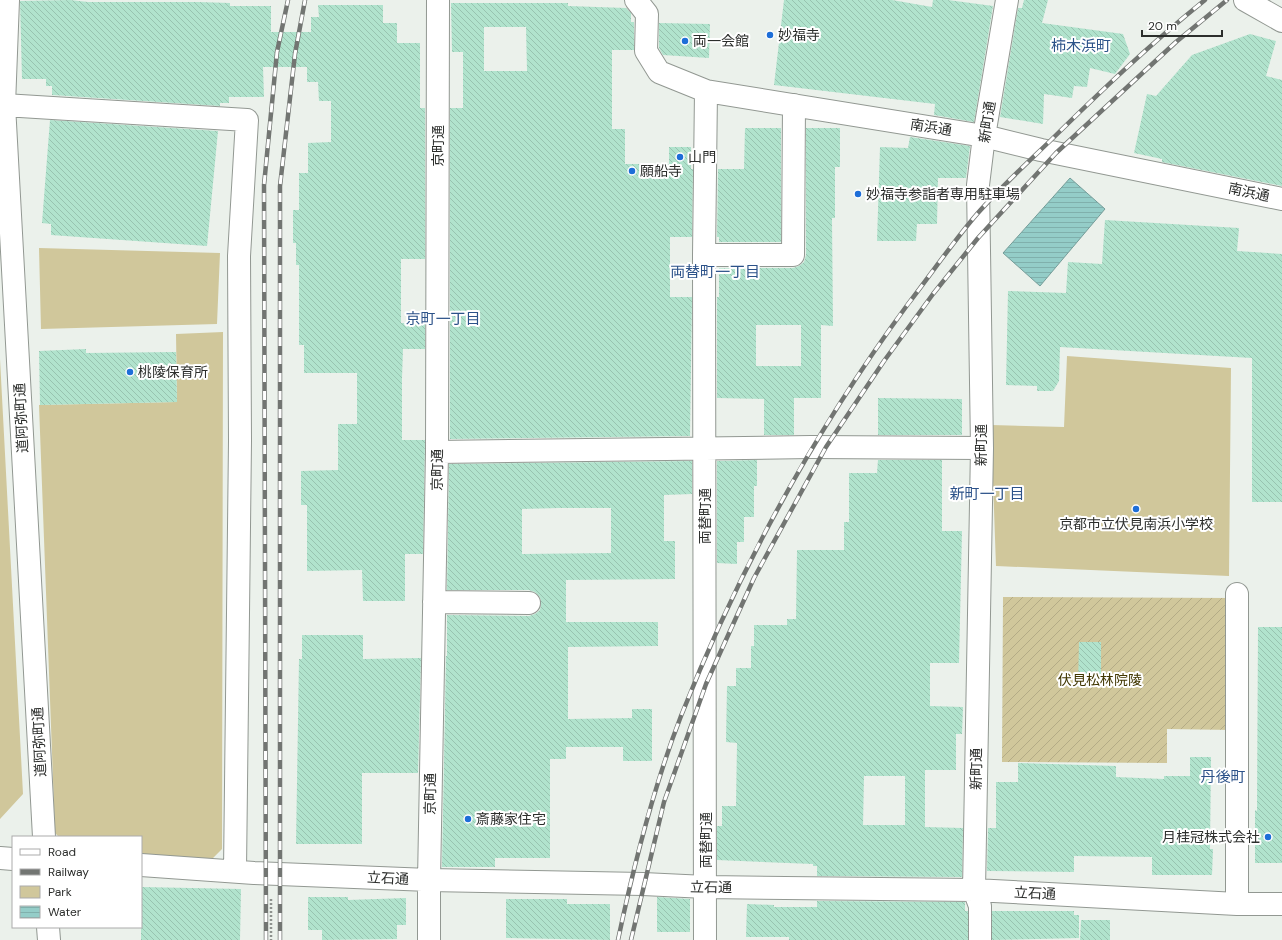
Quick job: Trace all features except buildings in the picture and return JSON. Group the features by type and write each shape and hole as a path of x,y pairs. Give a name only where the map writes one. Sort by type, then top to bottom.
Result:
{"street":[{"name":"道阿弥町通","path":"8,0 3,30 4,106 44,836"},
{"name":"京町通","path":"429,940 428,880 437,452 438,0"},
{"name":"南浜通","path":"636,0 647,14 646,51 659,72 706,91 984,136 1041,150 1282,199"},
{"name":"新町通","path":"980,940 980,906 974,890 982,448 978,185 984,136 1007,0"},
{"path":"1245,0 1282,21"},
{"name":"両替町通","path":"706,91 704,255 706,940"},
{"path":"704,255 793,255 794,105"},
{"path":"4,106 247,120 238,256 240,441 235,871"},
{"path":"437,452 705,448 982,448"},
{"path":"1237,594 1237,904"},
{"path":"434,602 529,603"},
{"path":"0,858 12,859"},
{"name":"立石通","path":"142,866 428,880 643,884 706,887 974,890 1237,904 1282,904"},
{"path":"48,928 49,940"}],"path":[{"path":"271,873 271,940"}],"green space":[{"path":"39,248 220,253 217,324 41,329"},
{"path":"223,332 222,849 209,862 142,856 142,836 58,836 55,833 39,405 177,402 176,334"},
{"path":"1067,356 1231,368 1229,576 996,566 991,425 1064,427"},
{"path":"0,359 23,794 0,819"},
{"name":"伏見松林院陵","path":"1003,597 1233,598 1233,730 1167,729 1167,763 1002,762"}],"water":[{"path":"1070,178 1105,209 1040,286 1003,253"}],"railway":[{"path":"266,940 264,185 277,52 288,0"},
{"path":"280,940 280,186 295,54 305,0"},
{"path":"618,940 653,798 681,716 728,607 754,554 781,502 841,402 873,353 908,304 959,236 986,204 1088,104 1205,0"},
{"path":"631,940 664,802 706,684 754,578 826,447 884,361 933,294 978,238 1056,153 1176,42 1227,0"}],"place":[{"name":"妙福寺","path":"770,35"},
{"name":"両一会館","path":"685,41"},
{"name":"山門","path":"680,157"},
{"name":"願船寺","path":"632,171"},
{"name":"妙福寺参詣者専用駐車場","path":"858,194"},
{"name":"桃陵保育所","path":"130,372"},
{"name":"京都市立伏見南浜小学校","path":"1136,509"},
{"name":"斎藤家住宅","path":"468,819"},
{"name":"月桂冠株式会社","path":"1268,837"}],"district":[{"name":"柿木浜町","path":"1081,46"},
{"name":"両替町一丁目","path":"715,272"},
{"name":"京町一丁目","path":"443,319"},
{"name":"新町一丁目","path":"987,494"},
{"name":"丹後町","path":"1223,777"}]}
